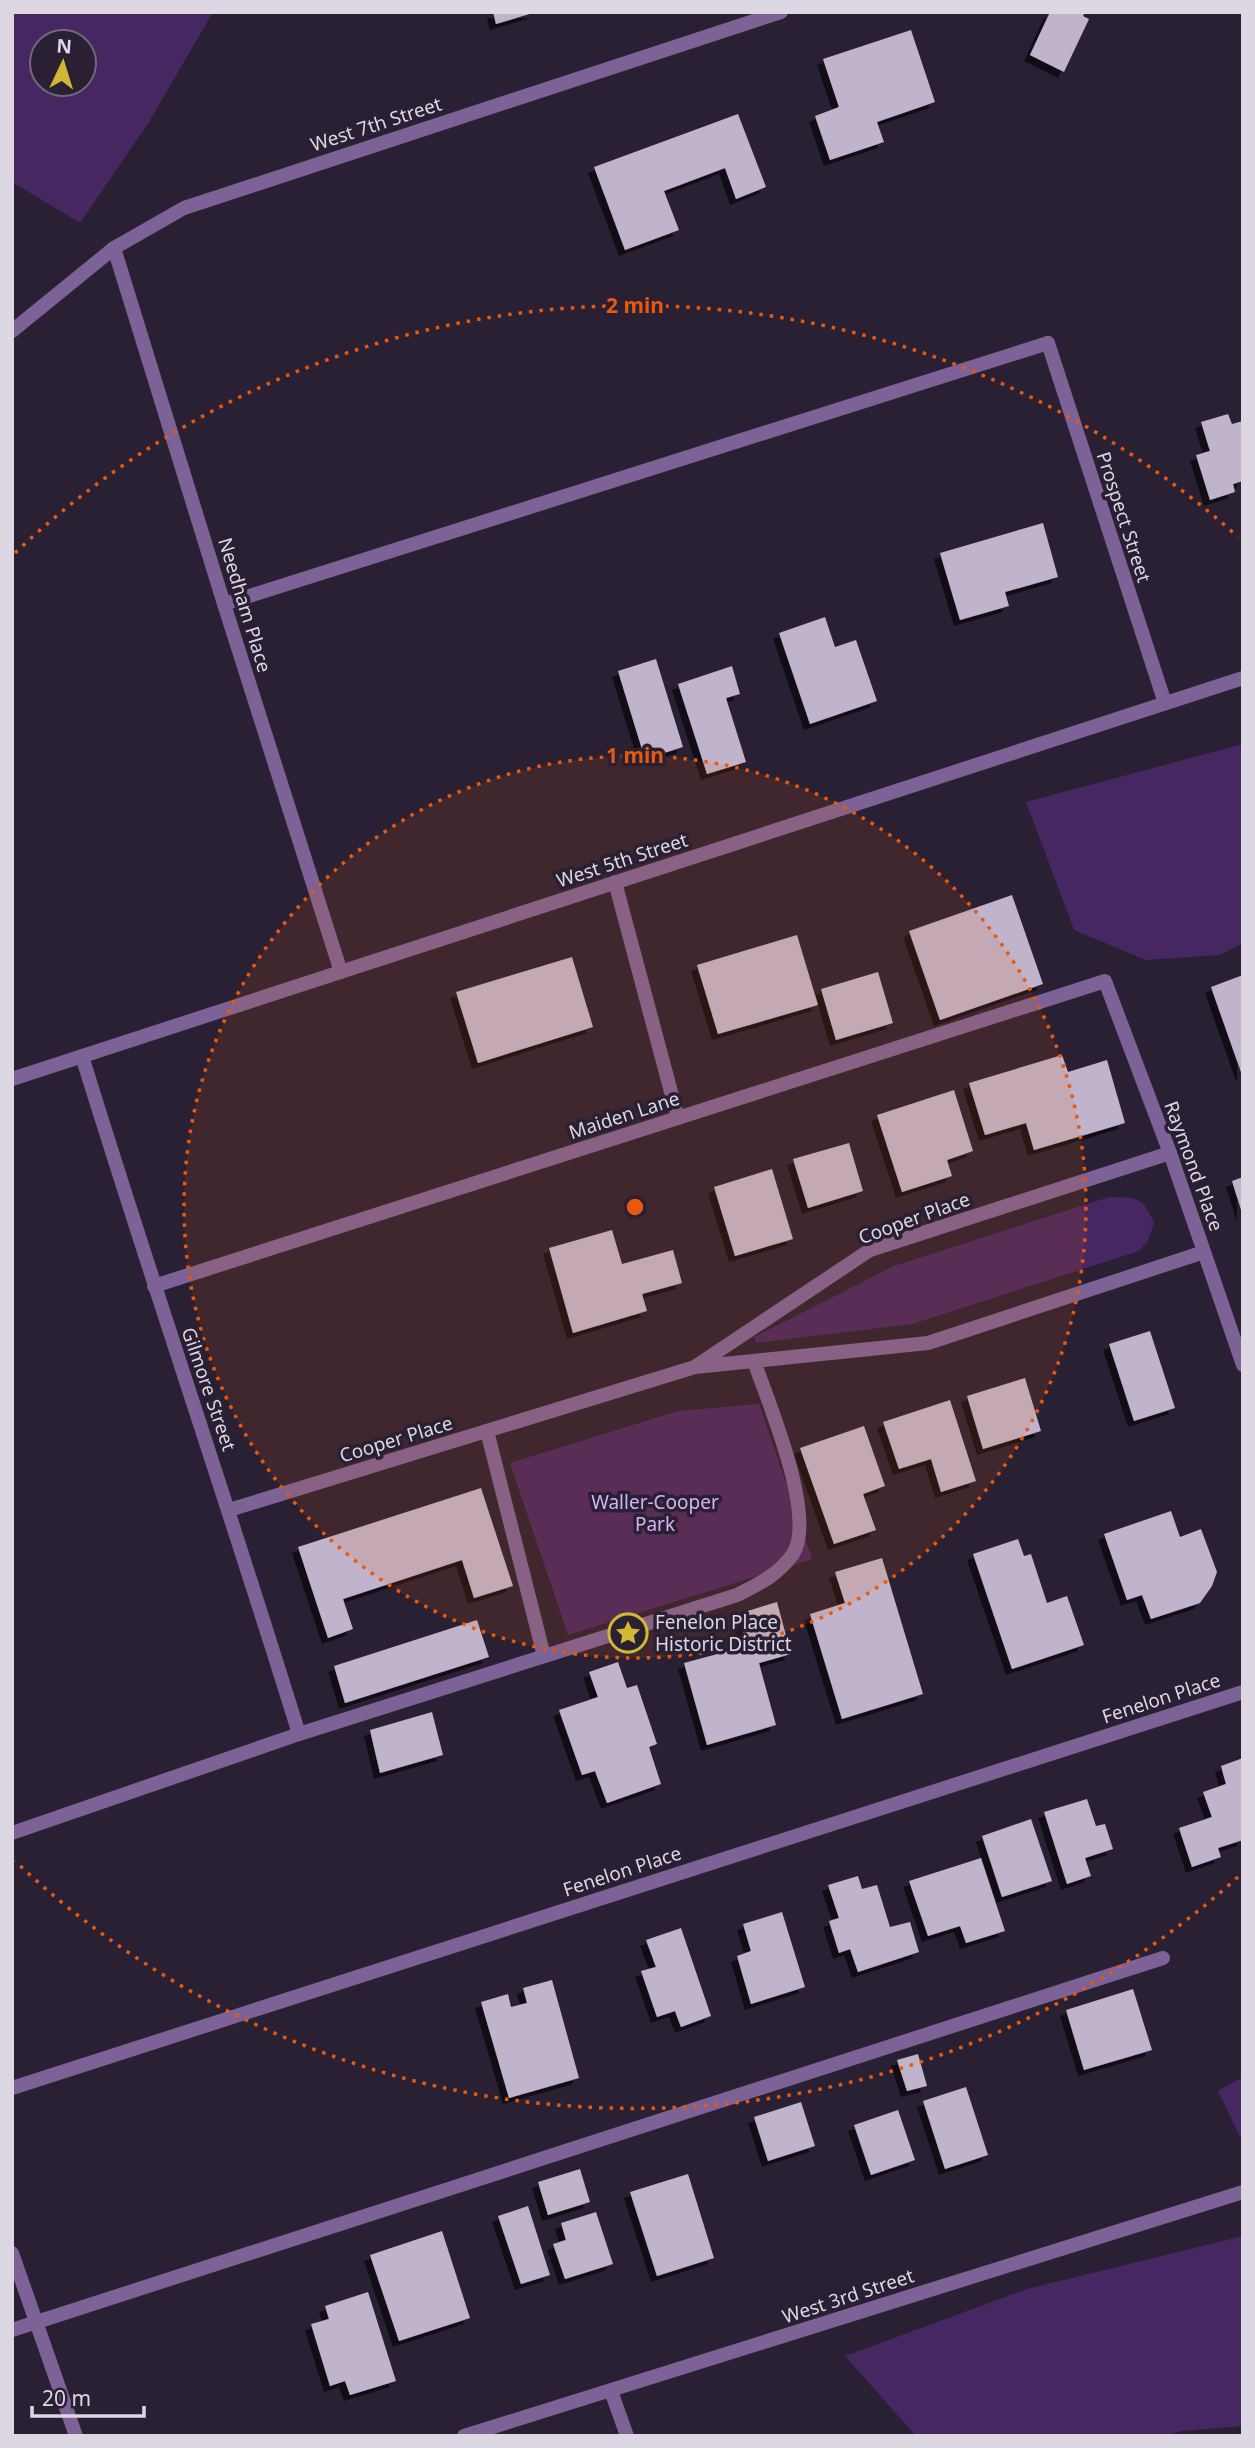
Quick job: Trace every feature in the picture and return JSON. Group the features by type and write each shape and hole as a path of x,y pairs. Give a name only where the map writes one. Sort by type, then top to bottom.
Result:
{"street":[{"name":"West 7th Street","path":"12,331 114,248 184,208 781,12"},
{"name":"Needham Place","path":"114,248 341,972"},
{"name":"Prospect Street","path":"224,604 1048,343 1165,703"},
{"name":"West 5th Street","path":"12,1079 1243,678"},
{"path":"615,883 678,1118"},
{"name":"Maiden Lane","path":"154,1286 1105,981"},
{"name":"Raymond Place","path":"1105,981 1170,1153 1243,1366"},
{"name":"Gilmore Street","path":"82,1056 299,1734"},
{"name":"Cooper Place","path":"695,1367 870,1250 1170,1153"},
{"name":"Cooper Place","path":"229,1510 695,1367 928,1343 1204,1252"},
{"path":"12,1833 299,1734 737,1595 774,1577 794,1552 800,1530 799,1502 754,1361"},
{"path":"486,1431 544,1656"},
{"name":"Fenelon Place","path":"12,2088 1243,1692"},
{"path":"12,2330 1164,1958"},
{"name":"West 3rd Street","path":"464,2436 1243,2192"},
{"path":"12,2253 76,2436"},
{"path":"611,2391 627,2436"}],"green space":[{"path":"12,12 213,12 149,122 80,223 12,182"},
{"path":"1243,744 1243,943 1220,955 1146,960 1074,930 1026,802"},
{"path":"1109,1197 1138,1200 1150,1214 1154,1223 1148,1241 1139,1251 912,1324 756,1343 754,1337 894,1266"},
{"name":"Waller-Cooper Park","path":"759,1404 812,1559 568,1635 510,1463 678,1411"},
{"path":"1243,2077 1243,2136 1240,2137 1218,2091"},
{"path":"1243,2236 1243,2426 1182,2431 1162,2436 916,2436 845,2356 1027,2289"}],"building":[{"path":"493,12 533,12 533,13 496,24"},
{"path":"1050,12 1085,12 1083,16 1089,19 1064,72 1030,55"},
{"path":"911,30 935,102 877,122 884,142 830,160 815,116 839,107 823,59"},
{"path":"738,114 766,187 736,199 725,168 664,191 679,230 625,250 594,167"},
{"path":"1228,414 1232,424 1243,421 1243,481 1233,484 1235,492 1210,500 1196,455 1210,451 1201,422"},
{"path":"1043,523 1058,577 1005,592 1009,606 960,620 940,553"},
{"path":"825,617 835,647 856,640 877,701 810,724 779,633"},
{"path":"656,659 683,747 645,759 618,671"},
{"path":"732,666 740,694 726,698 746,762 707,774 678,684"},
{"path":"1012,895 1043,984 940,1020 909,931"},
{"path":"797,935 818,1005 718,1034 697,965"},
{"path":"572,957 593,1027 478,1063 456,992"},
{"path":"878,972 893,1023 836,1040 821,989"},
{"path":"1243,975 1243,1075 1242,1075 1211,987"},
{"path":"1062,1055 1068,1072 1107,1060 1125,1123 1034,1150 1026,1123 985,1135 969,1083"},
{"path":"954,1090 973,1151 947,1160 952,1176 902,1192 877,1115"},
{"path":"849,1143 863,1191 808,1208 793,1159"},
{"path":"772,1169 793,1239 735,1256 714,1187"},
{"path":"1243,1177 1243,1213 1242,1213 1232,1181"},
{"path":"612,1230 622,1264 673,1250 682,1283 642,1294 647,1311 573,1333 549,1248"},
{"path":"1150,1331 1175,1408 1134,1421 1109,1344"},
{"path":"1025,1378 1041,1431 983,1449 967,1396"},
{"path":"950,1400 976,1481 941,1492 931,1459 899,1469 883,1422"},
{"path":"864,1426 885,1486 863,1494 876,1530 834,1544 800,1448"},
{"path":"481,1488 513,1586 474,1598 462,1560 343,1599 353,1629 328,1638 298,1547"},
{"path":"1171,1511 1180,1537 1201,1529 1217,1572 1212,1586 1200,1603 1151,1619 1142,1595 1127,1600 1104,1534"},
{"path":"1018,1539 1024,1556 1031,1554 1047,1603 1067,1596 1084,1645 1012,1669 973,1554"},
{"path":"882,1558 923,1694 842,1719 810,1614 845,1603 835,1572"},
{"path":"777,1602 791,1654 759,1663 776,1725 707,1745 684,1663 747,1646 738,1614"},
{"path":"477,1620 489,1657 345,1703 334,1666"},
{"path":"618,1662 627,1688 637,1685 657,1744 649,1747 661,1784 607,1803 595,1771 582,1775 559,1710 598,1697 589,1672"},
{"path":"432,1712 443,1755 380,1773 370,1730"},
{"path":"1243,1758 1243,1840 1218,1848 1221,1857 1192,1867 1179,1828 1212,1817 1203,1792 1226,1784 1221,1766"},
{"path":"1087,1799 1096,1826 1105,1824 1113,1849 1085,1858 1091,1876 1067,1884 1044,1812"},
{"path":"1031,1819 1052,1881 1002,1897 982,1836"},
{"path":"981,1858 1005,1931 966,1943 960,1926 928,1936 909,1881"},
{"path":"858,1876 862,1889 877,1885 890,1927 910,1922 919,1952 858,1972 850,1949 839,1953 829,1921 839,1918 828,1885"},
{"path":"782,1912 805,1987 751,2004 737,1956 751,1951 743,1924"},
{"path":"681,1928 711,2016 681,2027 675,2011 657,2017 641,1971 656,1967 646,1940"},
{"path":"552,1980 579,2078 509,2098 481,2002 508,1994 511,2007 527,2003 523,1988"},
{"path":"1133,1989 1152,2050 1084,2070 1066,2010"},
{"path":"918,2054 927,2086 907,2091 897,2060"},
{"path":"966,2087 988,2155 945,2169 923,2101"},
{"path":"801,2102 815,2146 768,2161 754,2117"},
{"path":"898,2110 915,2160 871,2175 854,2125"},
{"path":"580,2169 590,2202 548,2215 538,2182"},
{"path":"688,2174 714,2258 657,2276 630,2192"},
{"path":"528,2206 550,2275 521,2284 498,2216"},
{"path":"596,2212 613,2264 565,2279 553,2244 566,2240 561,2223"},
{"path":"442,2231 470,2318 399,2341 370,2255"},
{"path":"368,2292 396,2381 350,2395 345,2381 330,2386 311,2324 329,2319 325,2306"}],"place":[{"name":"Fenelon Place Historic District","path":"628,1633"}]}
